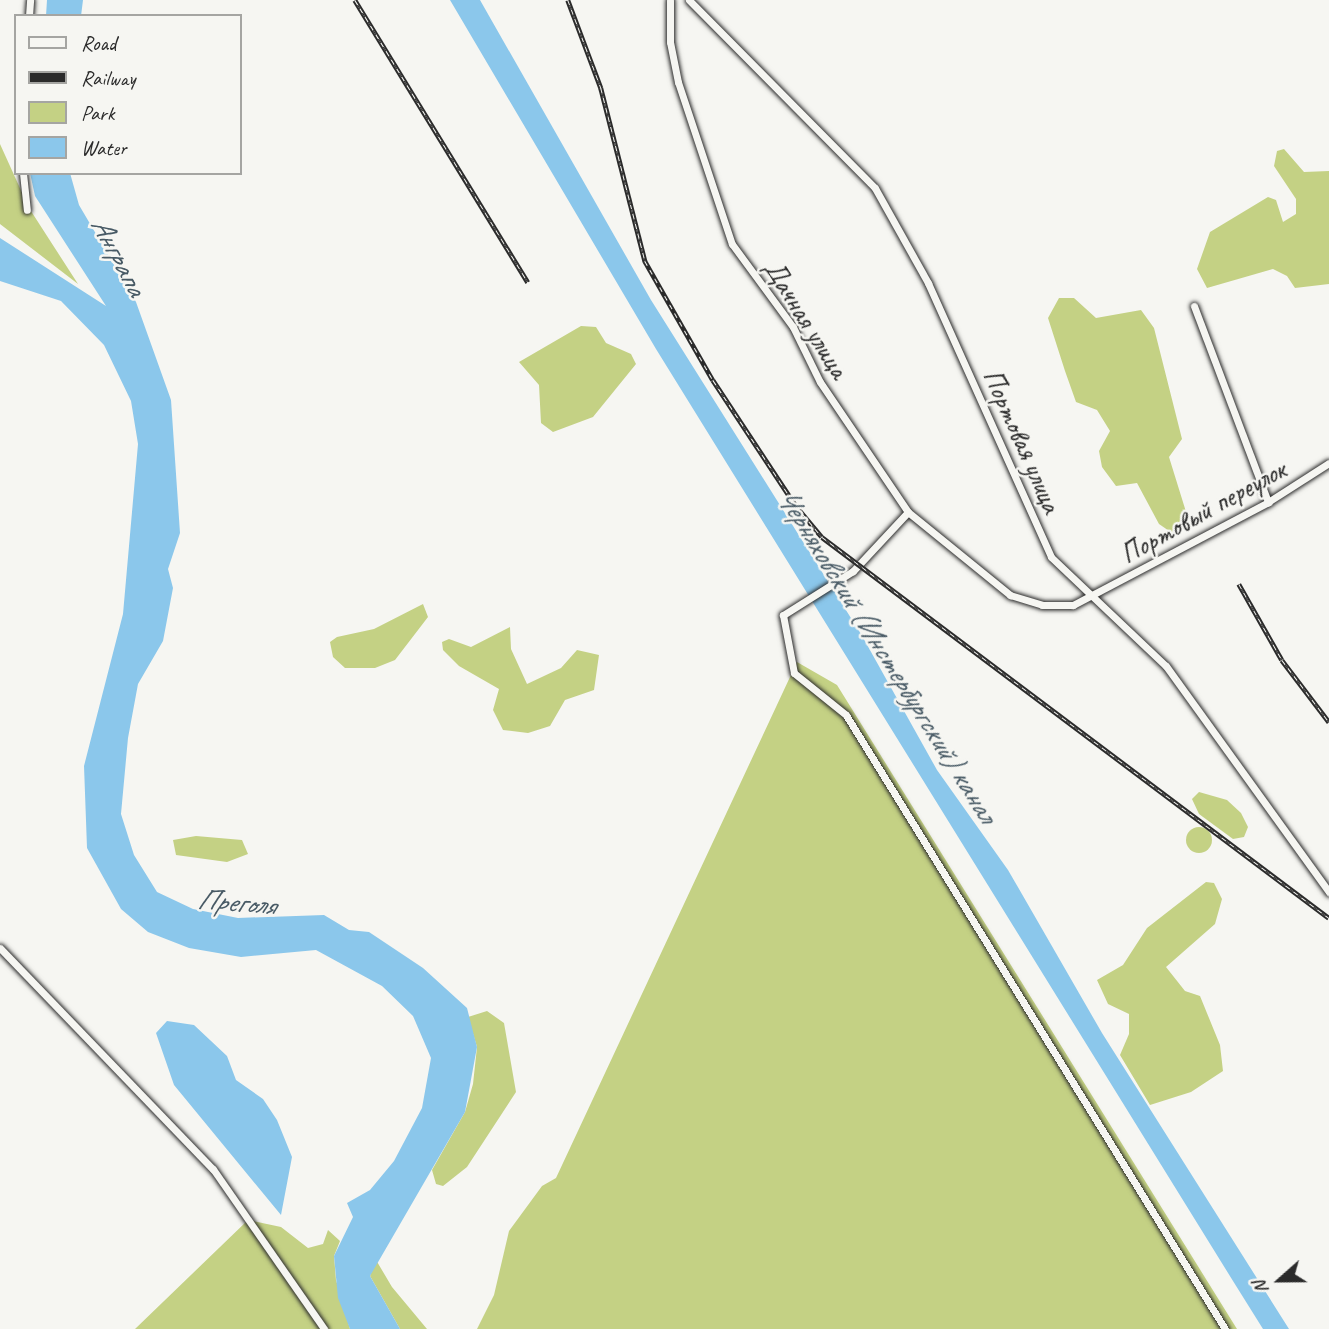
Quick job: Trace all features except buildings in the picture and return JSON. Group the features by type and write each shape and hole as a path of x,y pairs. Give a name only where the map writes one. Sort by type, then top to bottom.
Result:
{"street":[{"name":"Дачная улица","path":"670,0 670,42 678,82 732,244 793,327 820,382 908,512 1010,595 1057,606 1097,594"},
{"name":"Портовая улица","path":"689,0 875,188 928,283 1051,557 1097,594 1166,666 1329,892"},
{"path":"23,175 27,211"},
{"path":"1194,306 1268,502"},
{"name":"Портовый переулок","path":"1097,594 1268,502 1329,463"},
{"path":"908,512 841,581 783,615 794,673 846,715 1224,1329"},
{"path":"0,948 213,1169 324,1329"}],"green space":[{"path":"0,144 29,208 78,284 0,224"},
{"path":"1284,149 1304,172 1329,171 1329,284 1295,288 1287,276 1273,269 1207,288 1197,269 1210,232 1268,197 1276,200 1283,222 1296,214 1296,199 1274,166 1277,151"},
{"path":"1059,298 1074,298 1096,318 1141,310 1154,328 1182,439 1169,457 1187,515 1175,535 1159,524 1137,483 1116,486 1102,467 1099,451 1110,431 1097,410 1076,402 1048,318"},
{"path":"581,326 596,327 606,343 631,354 636,364 593,417 553,432 541,423 539,385 519,362"},
{"path":"423,604 428,617 395,660 375,668 345,668 333,657 330,642 337,637 374,629"},
{"path":"510,627 511,649 527,684 561,668 577,650 599,655 594,690 565,700 550,726 528,733 503,730 493,710 499,689 459,666 443,650 442,642 449,639 471,647"},
{"path":"797,662 837,685 1237,1329 477,1329 494,1295 509,1231 542,1186 556,1178"},
{"path":"1199,792 1227,800 1241,813 1248,827 1244,837 1233,839 1199,814 1192,799"},
{"path":"1199,827 1208,831 1212,840 1208,849 1199,853 1190,849 1186,840 1190,831"},
{"path":"196,836 242,840 248,854 227,862 176,855 173,840"},
{"path":"1206,882 1214,883 1222,899 1215,924 1166,967 1185,991 1200,996 1220,1045 1223,1071 1191,1092 1150,1105 1120,1055 1129,1034 1129,1014 1108,1004 1097,980 1123,965 1147,928"},
{"path":"487,1011 504,1023 516,1092 467,1167 443,1186 436,1184 432,1170 465,1112 473,1084 477,1047 468,1017"},
{"path":"248,1220 281,1227 308,1248 323,1244 328,1230 340,1241 334,1256 336,1280 350,1329 135,1329"},
{"path":"376,1260 392,1287 427,1329 400,1329 370,1276"}],"water":[{"path":"47,0 83,0 81,14 46,14"},
{"path":"450,0 480,0 651,300 861,634 937,770 1008,870 1102,1033 1289,1329 1263,1329 656,349"},
{"name":"Преголя","path":"30,175 71,175 79,205 136,302 171,400 180,533 168,569 173,588 163,641 138,684 128,738 121,814 134,855 157,892 193,909 238,918 324,915 349,930 369,932 423,968 467,1008 477,1047 465,1112 370,1276 400,1329 350,1329 338,1298 334,1256 353,1217 347,1203 370,1190 394,1161 422,1108 431,1058 413,1016 382,986 316,950 241,957 189,948 148,932 121,909 87,848 84,766 123,614 138,444 131,401 104,345 61,301 0,281 0,238 106,306 35,196"},
{"path":"167,1021 194,1025 227,1056 236,1080 263,1099 277,1120 292,1157 281,1215 174,1085 156,1033"}],"railway":[{"path":"355,0 528,282"},
{"path":"568,0 601,88 645,261 713,380 796,506 822,537 1329,918"},
{"path":"1239,584 1282,660 1329,722"}],"water label":[{"name":"Анграпа","path":"119,256"},
{"name":"Черняховский (Инстербургский) канал","path":"887,655"}]}
